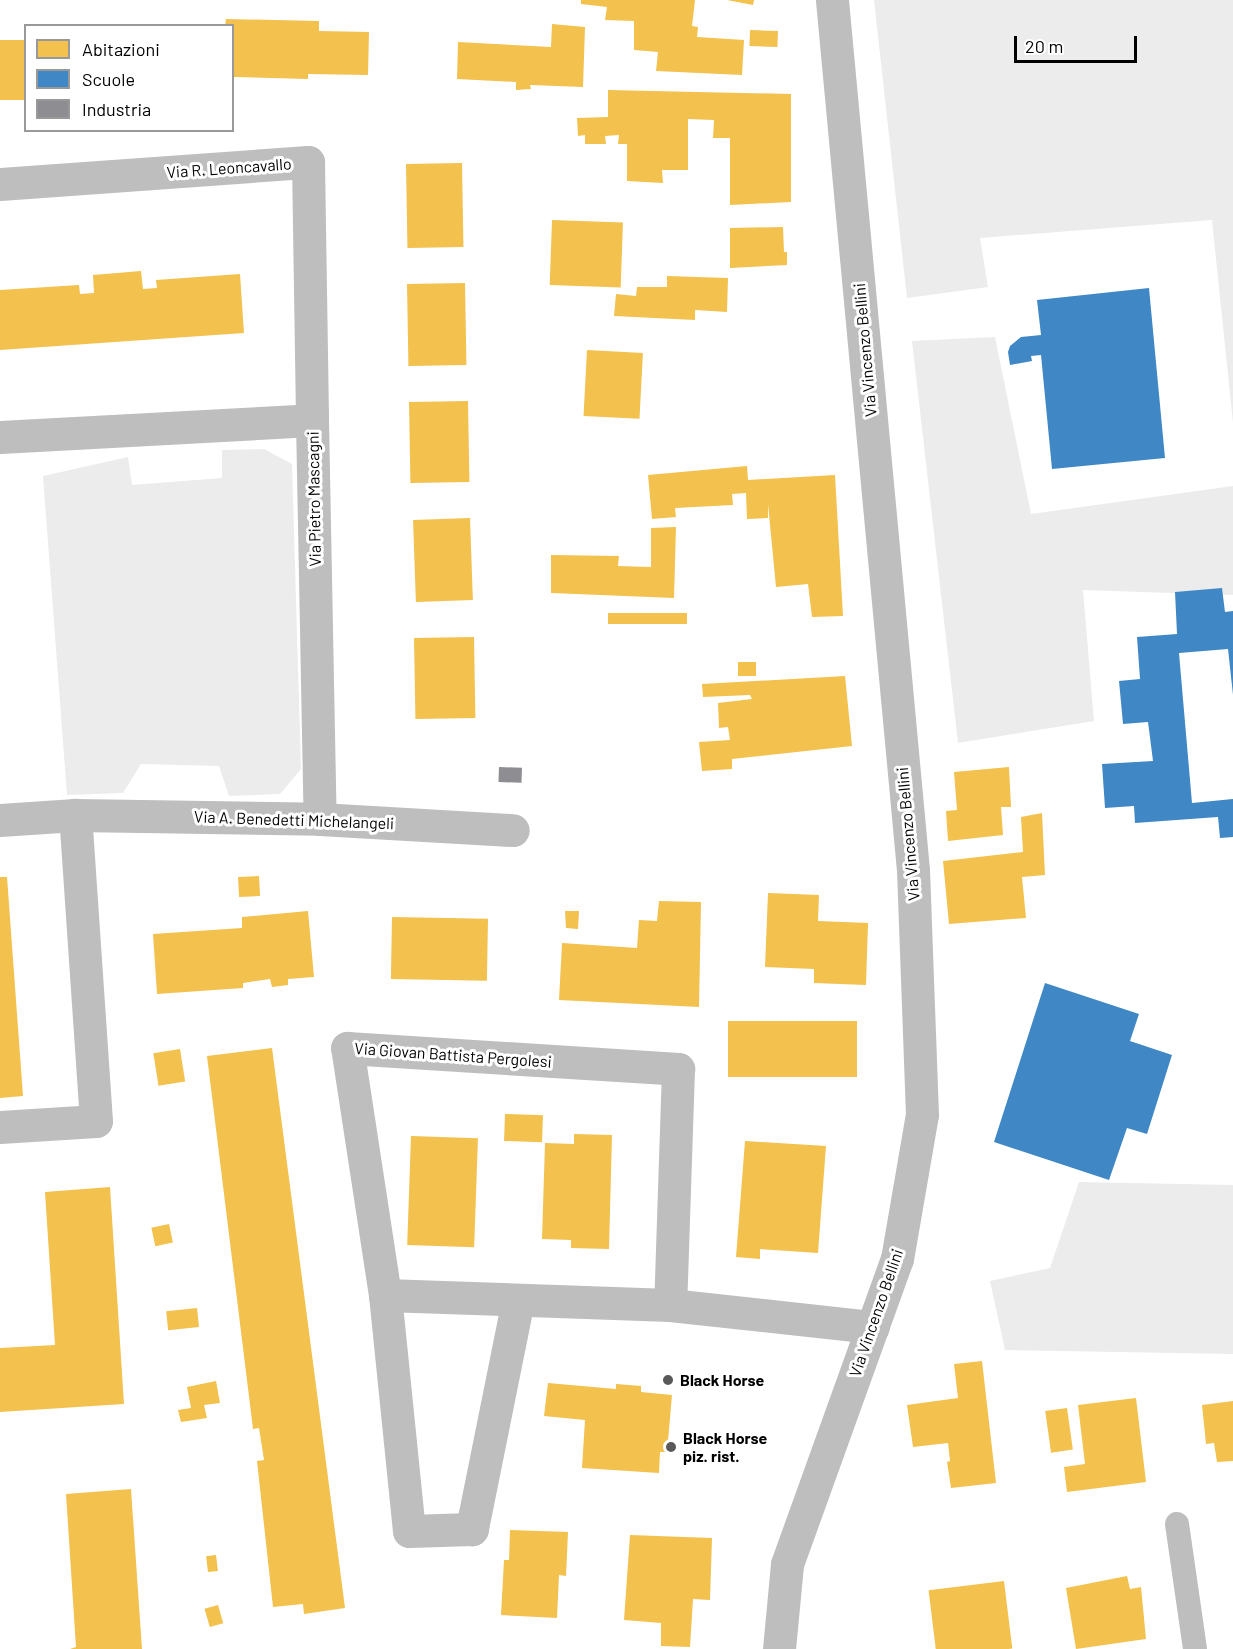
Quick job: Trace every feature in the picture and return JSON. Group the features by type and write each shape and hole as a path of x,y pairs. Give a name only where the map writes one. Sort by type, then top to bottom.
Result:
{"street":[{"name":"Via Vincenzo Bellini","path":"779,1649 787,1564 897,1259 922,1115 913,870 832,0"},
{"name":"Via R. Leoncavallo","path":"0,184 308,162 312,420"},
{"name":"Via Pietro Mascagni","path":"0,436 312,420 320,819"},
{"path":"0,1127 96,1120 75,815"},
{"name":"Via A. Benedetti Michelangeli","path":"0,820 75,815 320,819 513,830"},
{"name":"Via Giovan Battista Pergolesi","path":"385,1295 347,1047 678,1069 670,1305"},
{"path":"518,1300 472,1529 409,1531 385,1295 670,1305 873,1327"}],"lane":[{"path":"1177,1524 1195,1649"}],"shaded area":[{"path":"874,0 1233,0 1233,423 1212,220 980,238 988,287 907,298"},
{"path":"995,337 1031,514 1233,486 1233,595 1083,590 1094,721 958,743 912,341"},
{"path":"264,449 292,464 301,769 280,794 229,796 219,766 141,764 123,793 67,795 43,476 128,457 132,485 222,478 222,450"},
{"path":"1079,1182 1233,1185 1233,1354 1005,1350 990,1281 1050,1268"}],"building: Abitazioni":[{"path":"581,0 695,0 692,26 698,27 697,37 744,40 742,75 656,71 658,52 634,50 634,21 605,20 607,7 581,4"},
{"path":"727,0 754,0 753,5"},
{"path":"226,19 319,21 319,31 369,32 368,75 308,74 308,79 234,77 234,24 225,24"},
{"path":"552,24 585,27 583,87 530,85 531,89 516,90 516,82 457,79 458,42 551,47"},
{"path":"750,30 778,31 777,47 749,46"},
{"path":"0,40 24,40 24,100 0,100"},
{"path":"608,90 791,94 791,202 730,205 730,138 713,138 714,120 688,119 688,170 662,170 663,183 627,181 627,144 618,144 619,135 605,136 606,144 585,144 585,135 578,136 577,118 608,117"},
{"path":"462,163 463,247 407,248 406,164"},
{"path":"552,220 623,222 621,287 550,285"},
{"path":"783,227 787,265 730,268 730,228"},
{"path":"141,271 143,289 157,288 156,280 240,274 244,333 0,350 0,290 79,285 80,294 94,293 93,275"},
{"path":"667,276 728,278 727,312 695,310 695,320 614,316 616,294 636,296 637,287 667,287"},
{"path":"465,283 466,365 408,366 407,284"},
{"path":"587,350 643,353 639,419 584,416"},
{"path":"468,401 469,482 410,483 409,402"},
{"path":"747,466 748,480 835,475 843,616 812,617 808,584 776,587 768,504 768,518 747,519 746,493 732,494 733,505 675,508 676,517 652,519 648,475"},
{"path":"470,518 473,600 416,602 413,520"},
{"path":"676,527 674,598 551,593 551,555 619,556 618,566 651,567 651,528"},
{"path":"608,613 687,613 687,624 608,624"},
{"path":"474,637 475,718 415,719 414,638"},
{"path":"738,662 756,662 756,676 738,676"},
{"path":"845,676 852,746 732,759 732,769 702,771 699,742 730,740 728,727 719,728 718,703 752,699 750,695 703,697 702,684"},
{"path":"1009,767 1011,807 1001,807 1003,835 948,841 946,811 957,810 954,772"},
{"path":"1042,813 1045,875 1022,877 1026,918 949,924 943,861 1023,852 1021,817"},
{"path":"259,876 260,896 239,897 238,877"},
{"path":"0,877 7,877 23,1096 0,1098"},
{"path":"768,893 819,895 818,921 868,923 866,985 814,983 814,969 765,967"},
{"path":"659,901 701,902 699,1007 559,1000 562,943 637,948 639,920 657,921"},
{"path":"308,911 314,977 288,979 288,985 272,987 270,979 243,983 243,988 157,994 153,934 242,928 242,917"},
{"path":"565,911 579,911 578,929 566,928"},
{"path":"392,917 488,919 487,981 391,979"},
{"path":"728,1021 857,1021 857,1077 728,1077"},
{"path":"272,1048 345,1608 304,1614 303,1604 273,1607 257,1461 264,1460 259,1428 253,1429 207,1056"},
{"path":"180,1049 185,1082 158,1086 153,1053"},
{"path":"505,1114 543,1115 542,1142 504,1141"},
{"path":"574,1134 612,1135 609,1249 571,1248 571,1240 542,1239 545,1143 574,1144"},
{"path":"411,1136 478,1138 474,1247 407,1245"},
{"path":"745,1141 826,1146 818,1253 760,1249 760,1259 736,1257"},
{"path":"110,1187 124,1404 0,1412 0,1348 55,1345 45,1192"},
{"path":"169,1224 173,1243 155,1246 151,1228"},
{"path":"197,1308 199,1327 168,1330 166,1311"},
{"path":"982,1361 996,1483 951,1488 947,1462 950,1461 948,1443 913,1447 907,1405 958,1398 954,1364"},
{"path":"216,1381 220,1403 204,1405 207,1418 181,1422 178,1410 191,1408 187,1387"},
{"path":"548,1383 616,1389 616,1384 641,1386 641,1392 672,1395 667,1452 660,1452 659,1473 582,1468 585,1420 544,1416"},
{"path":"1136,1398 1146,1482 1067,1492 1064,1467 1085,1464 1078,1405"},
{"path":"1233,1401 1233,1461 1217,1462 1214,1443 1206,1444 1202,1405"},
{"path":"1067,1408 1073,1450 1051,1453 1045,1411"},
{"path":"131,1489 142,1649 70,1649 76,1647 66,1494"},
{"path":"510,1530 568,1532 566,1576 559,1575 557,1618 501,1615 504,1560 509,1560"},
{"path":"630,1535 712,1538 710,1600 693,1599 690,1647 661,1646 661,1623 624,1620"},
{"path":"216,1555 218,1571 208,1572 206,1556"},
{"path":"1127,1576 1130,1589 1141,1587 1146,1639 1076,1649 1066,1588"},
{"path":"1004,1581 1012,1648 936,1649 929,1590"},
{"path":"218,1605 223,1623 210,1627 205,1609"}],"building: Scuole":[{"path":"1149,288 1165,458 1052,469 1041,355 1031,356 1032,361 1010,365 1008,352 1010,346 1021,337 1041,335 1037,300"},
{"path":"1222,588 1225,612 1233,611 1233,695 1228,649 1179,653 1192,803 1233,799 1233,837 1220,838 1218,817 1135,823 1134,806 1105,808 1102,764 1153,761 1148,722 1123,724 1119,681 1140,679 1137,637 1177,634 1175,592"},
{"path":"1045,983 1139,1014 1130,1041 1172,1055 1147,1134 1127,1128 1109,1180 994,1142"}],"building: Industria":[{"path":"499,767 522,768 521,783 498,782"}],"place":[{"name":"Black Horse","path":"668,1380"},
{"name":"Black Horse piz. rist.","path":"671,1447"}]}
